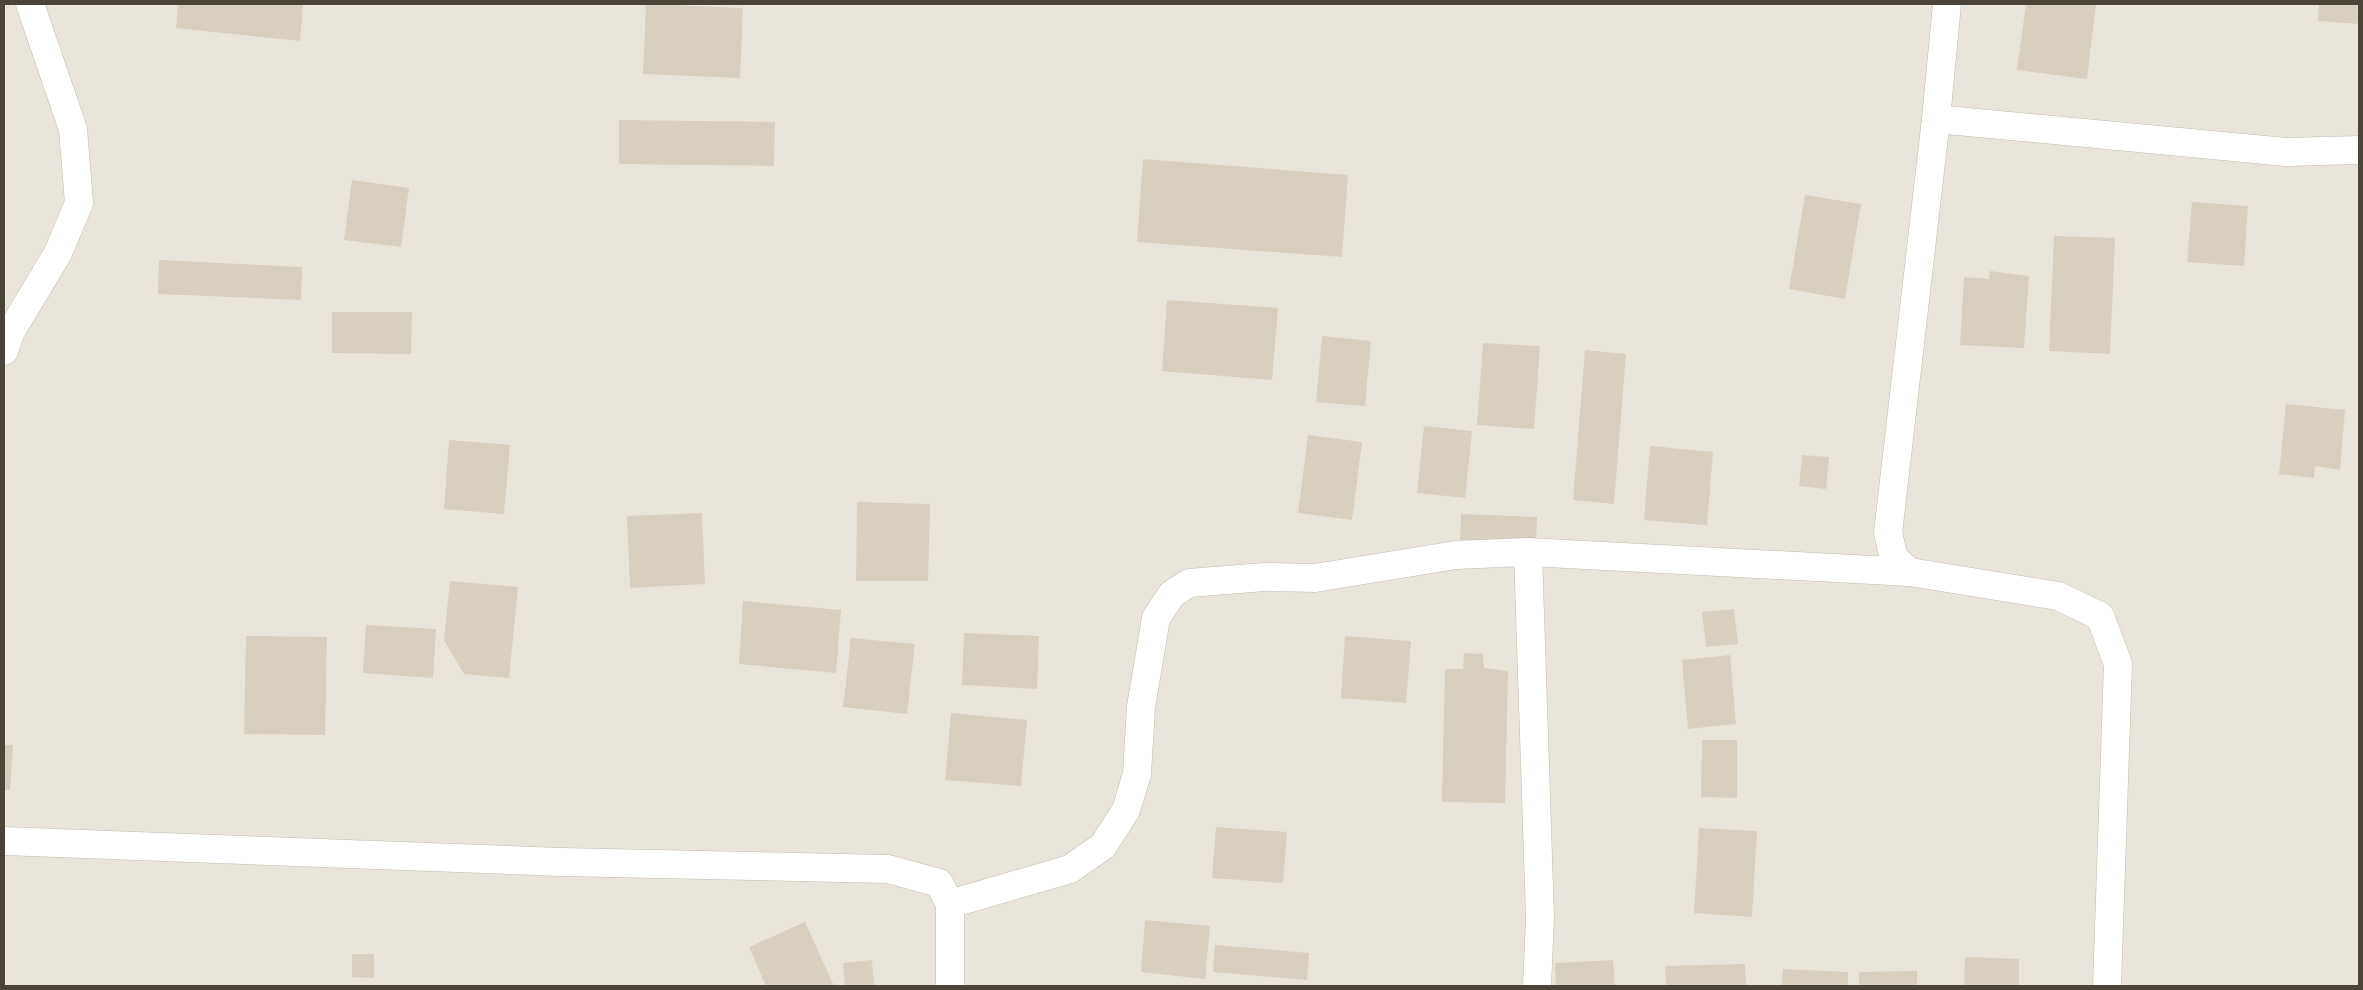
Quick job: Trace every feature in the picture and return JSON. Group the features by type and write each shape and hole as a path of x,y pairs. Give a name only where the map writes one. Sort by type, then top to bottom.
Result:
{"street":[{"path":"4,351 11,331 58,253 79,202 74,129 30,4"},
{"path":"1910,572 1894,558 1888,533 1936,119 1947,4"},
{"path":"1936,119 2286,152 2359,150"},
{"path":"1528,552 1540,918 1537,986"},
{"path":"950,904 1070,869 1104,846 1126,810 1138,774 1141,707 1156,618 1172,594 1189,584 1264,577 1315,578 1456,555 1528,552 1910,572 2058,596 2100,616 2118,664 2107,986"},
{"path":"4,841 561,862 888,868 939,883 950,904 950,986"}],"shaded area":[{"path":"4,4 2359,4 2359,986 4,986"}],"building":[{"path":"178,4 303,4 300,41 176,28"},
{"path":"646,4 743,8 740,78 643,74"},
{"path":"2026,4 2096,4 2087,79 2017,70"},
{"path":"2319,4 2359,4 2359,24 2318,21"},
{"path":"619,120 775,122 774,166 619,164"},
{"path":"1143,159 1348,175 1342,257 1137,242"},
{"path":"352,180 409,188 401,247 344,240"},
{"path":"1805,195 1861,204 1845,299 1789,289"},
{"path":"2192,202 2248,206 2244,266 2187,262"},
{"path":"2054,236 2115,238 2110,354 2049,351"},
{"path":"159,260 302,267 301,300 158,294"},
{"path":"1990,271 2029,276 2024,348 1960,345 1964,277 1989,279"},
{"path":"1167,300 1278,308 1272,380 1162,371"},
{"path":"332,312 412,312 411,354 332,353"},
{"path":"1322,336 1371,341 1365,406 1316,402"},
{"path":"1483,343 1540,346 1534,429 1477,425"},
{"path":"1585,350 1626,354 1614,504 1573,500"},
{"path":"2286,404 2345,410 2340,470 2315,466 2314,478 2279,474"},
{"path":"1424,426 1472,431 1465,498 1417,493"},
{"path":"1308,435 1362,442 1352,520 1298,513"},
{"path":"449,440 510,445 504,514 444,509"},
{"path":"1650,446 1713,452 1707,525 1644,520"},
{"path":"1802,455 1829,457 1826,489 1799,486"},
{"path":"857,502 930,504 928,581 856,581"},
{"path":"702,513 705,584 630,588 627,516"},
{"path":"1461,514 1537,517 1536,544 1460,540"},
{"path":"450,581 518,587 509,678 464,674 444,640"},
{"path":"743,601 841,610 836,673 739,664"},
{"path":"1734,609 1738,644 1706,647 1702,612"},
{"path":"366,625 436,629 433,678 363,673"},
{"path":"964,633 1039,636 1037,689 962,685"},
{"path":"246,636 327,637 325,735 244,734"},
{"path":"1345,636 1411,641 1406,703 1341,698"},
{"path":"851,638 915,644 907,714 843,707"},
{"path":"1464,653 1483,654 1484,668 1508,671 1505,803 1442,802 1445,669 1463,669"},
{"path":"1730,655 1736,724 1688,729 1682,660"},
{"path":"951,713 1027,720 1021,786 945,780"},
{"path":"1702,740 1737,740 1737,798 1701,797"},
{"path":"4,745 13,745 10,790 4,790"},
{"path":"1216,827 1287,832 1283,883 1212,878"},
{"path":"1699,828 1757,831 1752,917 1694,913"},
{"path":"1145,920 1210,926 1205,979 1141,972"},
{"path":"805,922 834,986 766,986 749,947"},
{"path":"1215,945 1309,953 1307,980 1213,972"},
{"path":"352,954 374,954 374,978 352,977"},
{"path":"1965,957 2019,959 2019,986 1964,986"},
{"path":"872,960 874,986 845,986 843,963"},
{"path":"1613,960 1615,986 1556,986 1555,963"},
{"path":"1745,964 1746,986 1666,986 1665,966"},
{"path":"1783,969 1848,972 1848,986 1782,986"},
{"path":"1917,971 1917,986 1859,986 1859,972"}]}
